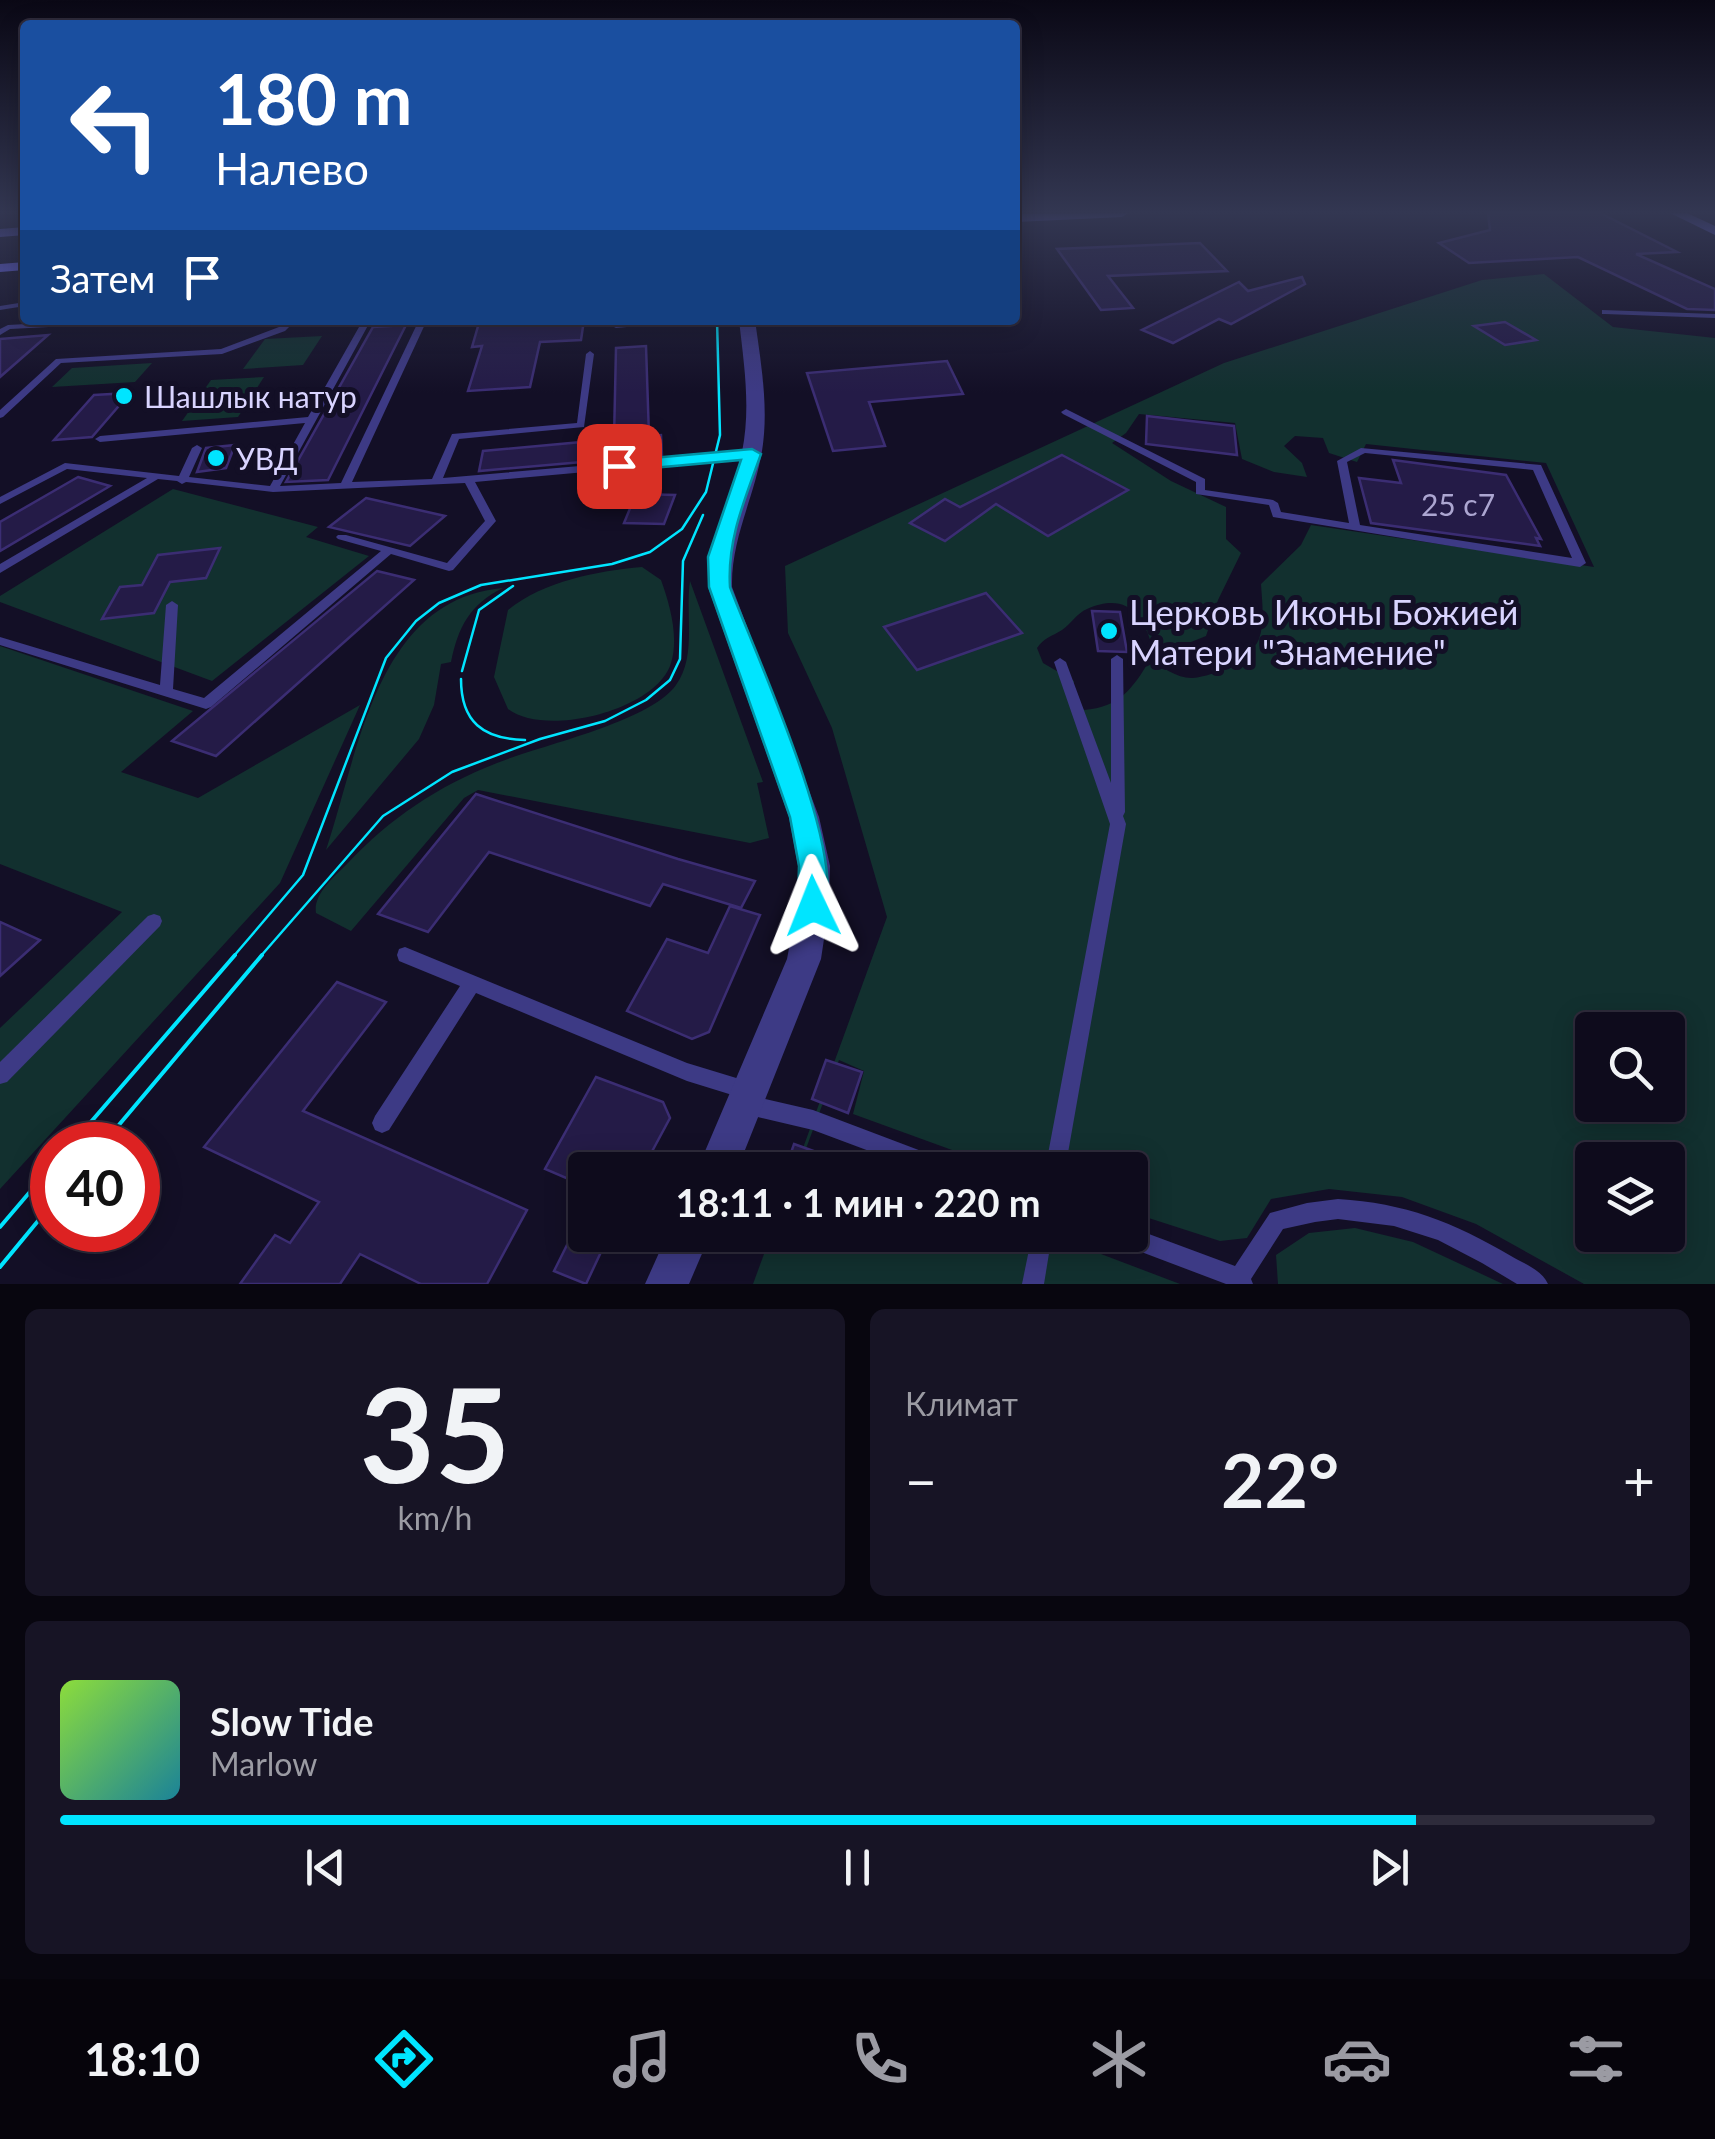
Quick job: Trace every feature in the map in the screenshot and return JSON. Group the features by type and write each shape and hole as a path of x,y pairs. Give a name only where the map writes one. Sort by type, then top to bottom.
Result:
{"street":[{"path":"725,1152 804,959 813,906 814,866 804,817 720,587 718,557 726,523 752,454 756,411 747,325"},
{"path":"668,1284 682,1252"}],"lane":[{"path":"1605,312 1715,316"},
{"path":"2,328 56,325"},
{"path":"0,415 60,361 222,350 286,325"},
{"path":"274,488 363,325"},
{"path":"345,486 422,325"},
{"path":"616,326 627,325"},
{"path":"436,482 455,436 581,425 590,354"},
{"path":"1066,412 1201,481 1200,492 1273,503 1278,515 1580,563 1537,467 1364,450 1342,461 1355,527"},
{"path":"100,439 312,420"},
{"path":"182,482 197,448"},
{"path":"0,501 65,466 182,482 274,488 468,480 752,454"},
{"path":"0,569 154,478"},
{"path":"342,537 449,567 491,521 468,480"},
{"path":"0,641 206,704 388,552"},
{"path":"166,692 172,605"},
{"path":"1057,1152 1118,824 1116,659"},
{"path":"1060,662 1118,824"},
{"path":"0,1074 154,921"},
{"path":"405,955 749,1098 898,1152"},
{"path":"382,1123 472,983"},
{"path":"1148,1245 1241,1281 1277,1220 1334,1209 1408,1216 1466,1240 1537,1284"},
{"path":"1033,1284 1039,1252"}],"green space":[{"path":"1544,274 1613,327 1715,338 1715,1284 1584,1284 1476,1224 1402,1197 1329,1189 1271,1199 1247,1238 1220,1241 1148,1218 1148,1152 958,1152 853,1114 864,1071 839,1060 802,1152 887,917 832,728 788,633 785,566 1224,363 1482,280","holes":["1139,414 1235,423 1242,459 1274,472 1307,477 1302,463 1284,446 1295,436 1323,438 1329,453 1357,462 1366,444 1546,463 1594,567 1311,525 1301,545 1261,584 1261,632 1248,654 1221,670 1193,678 1176,675 1150,660 1124,695 1107,705 1084,710 1074,693 1074,681 1043,663 1037,648 1083,611 1112,603 1137,615 1152,646 1181,646 1206,636 1241,553 1226,539 1226,507 1171,481 1112,443 1126,433"]},
{"path":"322,336 303,365 243,369 265,339"},
{"path":"152,363 135,382 52,387 72,368"},
{"path":"264,377 238,417 182,421 211,380"},
{"path":"173,489 318,527 306,537 369,556 212,681 0,602 0,596"},
{"path":"642,567 661,580 672,621 673,653 662,680 623,706 573,720 548,721 508,709 494,677 508,610 538,592 572,579"},
{"path":"690,581 763,782 757,783 769,838 750,843 478,790 464,798 351,931 316,913 321,893 336,874 380,832 435,793 497,763 620,721 663,698 676,685 686,661"},
{"path":"503,588 474,609 457,638 451,662 441,664 434,705 419,739 326,850 363,726 400,650 427,620 461,598"},
{"path":"0,646 193,711 121,772 198,798 360,705 280,883 61,1122 30,1122 30,1156 0,1189 0,1028 122,912 0,864"},
{"path":"1355,1228 1413,1242 1503,1284 1278,1284 1276,1255 1309,1233"},
{"path":"765,1252 1096,1252 1180,1284 753,1284"}],"building":[{"path":"1074,273 1181,273 1108,276 1133,308 1101,310"},
{"path":"1611,273 1679,273 1715,289 1715,310 1687,309"},
{"path":"1302,277 1305,284 1231,324 1219,319 1173,343 1142,330 1239,282 1248,291"},
{"path":"1505,322 1536,340 1505,345 1474,326"},
{"path":"406,325 328,480 286,482 373,327"},
{"path":"478,325 583,325 581,340 540,342 530,387 468,391 482,346 472,347"},
{"path":"48,335 0,377 0,339"},
{"path":"646,346 649,436 661,435 662,455 479,471 483,451 614,439 616,348"},
{"path":"947,361 963,394 869,402 885,446 833,451 807,373"},
{"path":"130,393 92,437 54,440 94,395"},
{"path":"1147,416 1234,426 1237,455 1146,444"},
{"name":"УВД","path":"235,445 226,468 197,472 206,448"},
{"path":"1062,455 1128,490 1048,536 996,504 945,541 910,523 945,499 960,507"},
{"path":"1393,460 1506,475 1541,539 1536,538 1540,546 1371,523 1359,478 1401,483"},
{"path":"78,477 110,486 0,551 0,522"},
{"path":"636,494 675,495 664,524 624,523"},
{"path":"366,498 445,516 410,546 329,527"},
{"path":"220,548 206,578 170,582 154,613 102,619 120,587 142,585 158,555"},
{"path":"377,571 414,580 216,756 172,741"},
{"path":"986,593 1022,633 917,670 884,627"},
{"name":"Церковь Иконы Божией Матери \"Знамение\"","path":"1092,611 1120,612 1127,652 1098,651"},
{"path":"476,794 755,881 741,908 663,884 650,906 489,852 428,932 378,914"},
{"path":"730,906 760,915 709,1032 692,1039 627,1011 667,939 708,953"},
{"path":"0,922 40,940 0,976"},
{"path":"337,982 386,1002 303,1111 527,1210 487,1284 421,1284 360,1254 340,1284 240,1284 275,1235 290,1243 319,1202 204,1147"},
{"path":"826,1060 862,1072 848,1113 812,1099"},
{"path":"596,1077 663,1102 670,1118 652,1152 568,1152 568,1179 545,1169"},
{"path":"794,1144 816,1152 791,1152"},
{"path":"568,1243 568,1252 601,1252 586,1284 554,1271"}],"tram line":[{"path":"233,957 303,875 386,658 416,621 439,603 481,585 612,564 650,552 682,529 706,492 720,435 717,325"},
{"path":"260,957 383,816 452,772 540,739 605,721 646,700 670,680 680,659 683,561 703,515"},
{"path":"462,671 479,610 513,586"},
{"path":"461,679 465,707 477,725 497,736 525,740"},
{"path":"91,1122 235,955"},
{"path":"121,1122 262,955"},
{"path":"0,1227 30,1192"},
{"path":"0,1267 30,1231"}],"place":[{"name":"Шашлык натур","path":"124,396"},
{"name":"УВД","path":"216,458"},
{"name":"Церковь Иконы Божией Матери \"Знамение\"","path":"1109,631"}],"route":[{"path":"619,466 752,454 726,523 718,557 720,587 804,817 814,866 813,906"}]}
